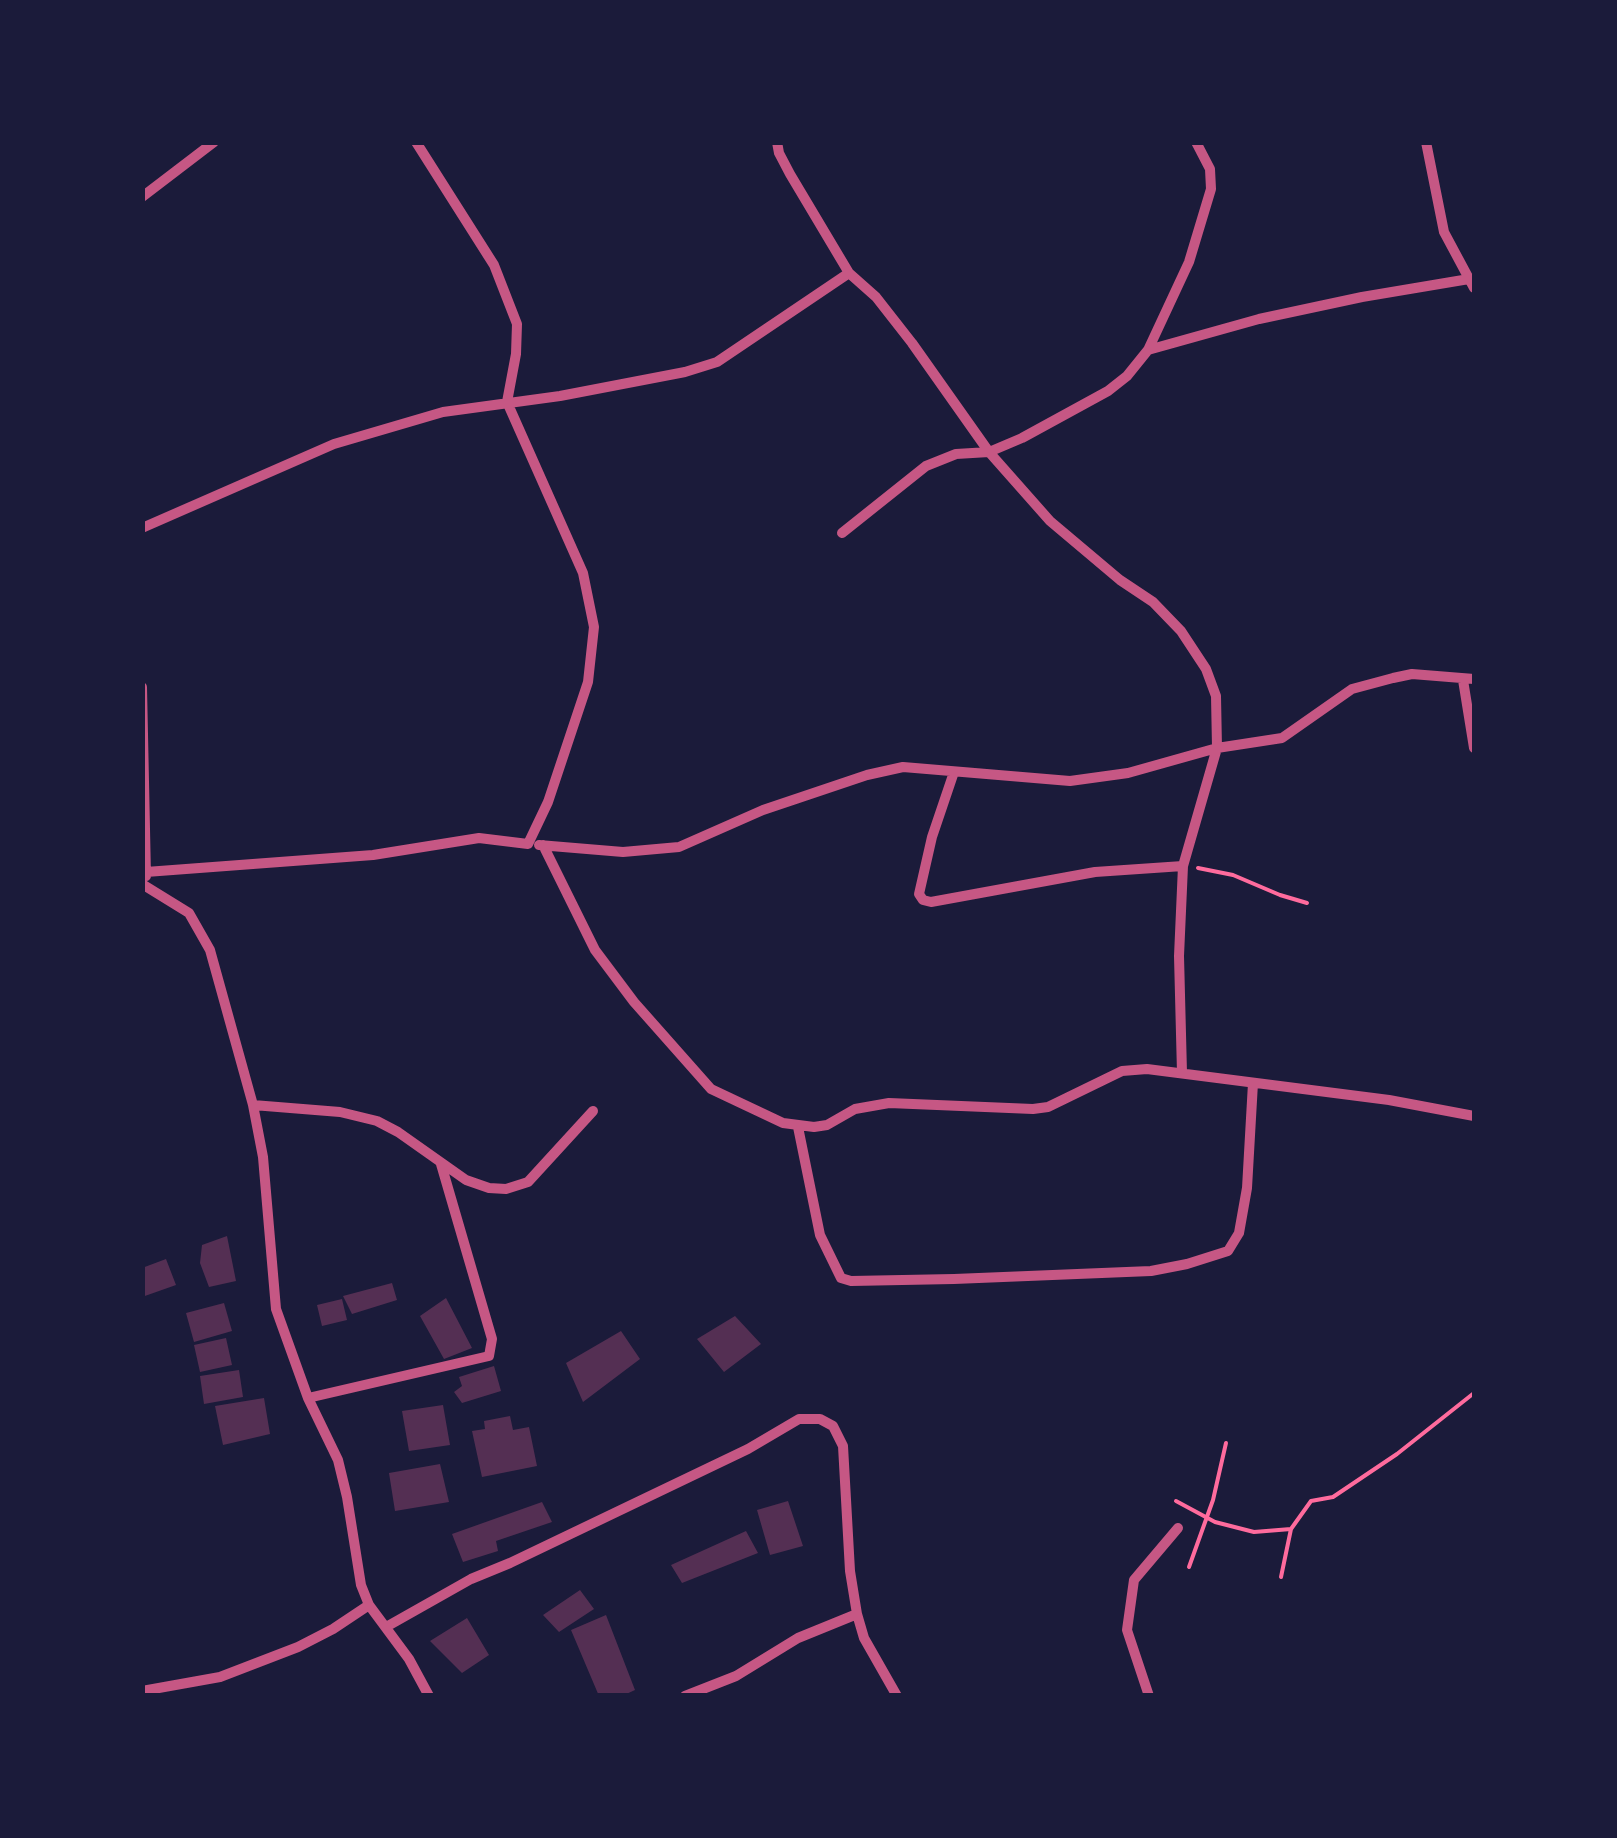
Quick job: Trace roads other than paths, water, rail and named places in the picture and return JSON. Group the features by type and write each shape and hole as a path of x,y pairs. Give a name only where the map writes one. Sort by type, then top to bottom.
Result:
{"street":[{"path":"142,196 214,142"},
{"path":"416,142 494,265 517,324 507,402 584,573 594,627 588,682 575,726 548,802 528,844"},
{"path":"777,142 790,174 850,273 876,297 912,343 989,452 1050,520 1120,580 1153,602 1181,632 1206,669 1216,696 1217,748 1183,866 1179,956 1182,1073"},
{"path":"842,533 926,466 956,454 989,452 1032,433 1108,391 1127,376 1148,350 1189,262 1211,189 1210,169 1196,142"},
{"path":"1148,350 1362,296 1472,284 1444,232 1426,142"},
{"path":"142,528 334,444 443,412 560,396 717,362 850,273"},
{"path":"146,872 372,855 478,838 623,852 662,851 680,847 763,810 903,768 1070,781 1128,773 1217,748 1282,738 1352,690 1412,674 1469,679 1474,748"},
{"path":"142,687 145,885 190,913 210,950 253,1105 263,1157 276,1309 308,1398 338,1460 348,1497 358,1570 369,1605 417,1671 429,1696"},
{"path":"954,772 932,837 920,894 923,900 931,902 1094,872 1183,866"},
{"path":"542,846 610,972 711,1089 765,1117 798,1127 827,1124 855,1108 888,1103 1048,1107 1122,1071 1147,1069 1389,1100 1474,1116"},
{"path":"798,1127 820,1235 841,1278 851,1282 954,1280 1151,1270 1188,1264 1228,1251 1239,1233 1247,1188 1254,1084"},
{"path":"253,1105 340,1112 376,1120 466,1180 489,1188 528,1182 593,1111"},
{"path":"308,1398 489,1356 492,1338 441,1164"},
{"path":"386,1627 470,1579 510,1564 748,1449 800,1419 820,1419 834,1426 843,1446 850,1571 864,1638 897,1696"},
{"path":"1149,1696 1127,1630 1134,1580 1178,1528"},
{"path":"142,1691 220,1677 298,1648 369,1605"},
{"path":"685,1696 736,1676 798,1638 858,1614"}]}
